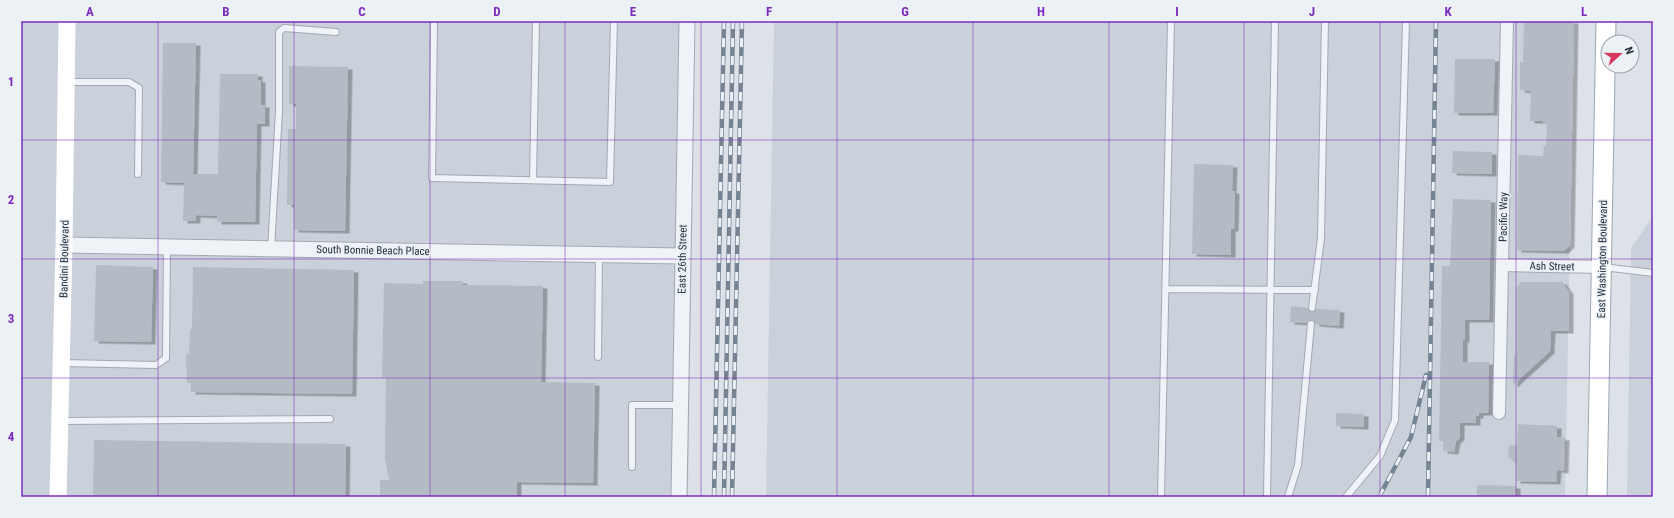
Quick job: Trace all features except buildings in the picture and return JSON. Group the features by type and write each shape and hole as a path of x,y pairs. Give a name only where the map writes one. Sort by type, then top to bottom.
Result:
{"main road":[{"name":"Bandini Boulevard","path":"58,497 64,245 67,21"},
{"name":"East Washington Boulevard","path":"1597,497 1606,21"}],"street":[{"name":"East 26th Street","path":"679,497 687,21"},
{"name":"Pacific Way","path":"1499,413 1507,21"},
{"name":"South Bonnie Beach Place","path":"64,245 682,256"},
{"name":"Ash Street","path":"1502,265 1602,267"}],"lane":[{"path":"434,21 432,178 610,182 614,21"},
{"path":"533,180 536,21"},
{"path":"1161,497 1171,21"},
{"path":"1268,497 1275,21"},
{"path":"1312,308 1321,238 1325,21"},
{"path":"1346,497 1380,456 1395,420 1406,21"},
{"path":"271,248 279,111 279,32 284,28 336,32"},
{"path":"66,82 129,82 139,88 138,174"},
{"path":"61,363 156,365 166,358 167,247"},
{"path":"598,357 599,255"},
{"path":"1602,267 1653,273"},
{"path":"1165,289 1315,290"},
{"path":"1288,497 1298,465 1311,324"},
{"path":"632,467 632,405 680,405"},
{"path":"60,421 330,419"}],"shaded area":[{"path":"21,21 695,21 688,497 21,497"},
{"path":"774,21 1574,21 1565,497 766,497"},
{"path":"1653,216 1653,497 1627,497 1631,248"}],"railway":[{"path":"714,497 724,21"},
{"path":"724,497 733,21"},
{"path":"732,497 742,21"},
{"path":"1428,497 1436,21"},
{"path":"1379,497 1411,437 1426,375"}]}
